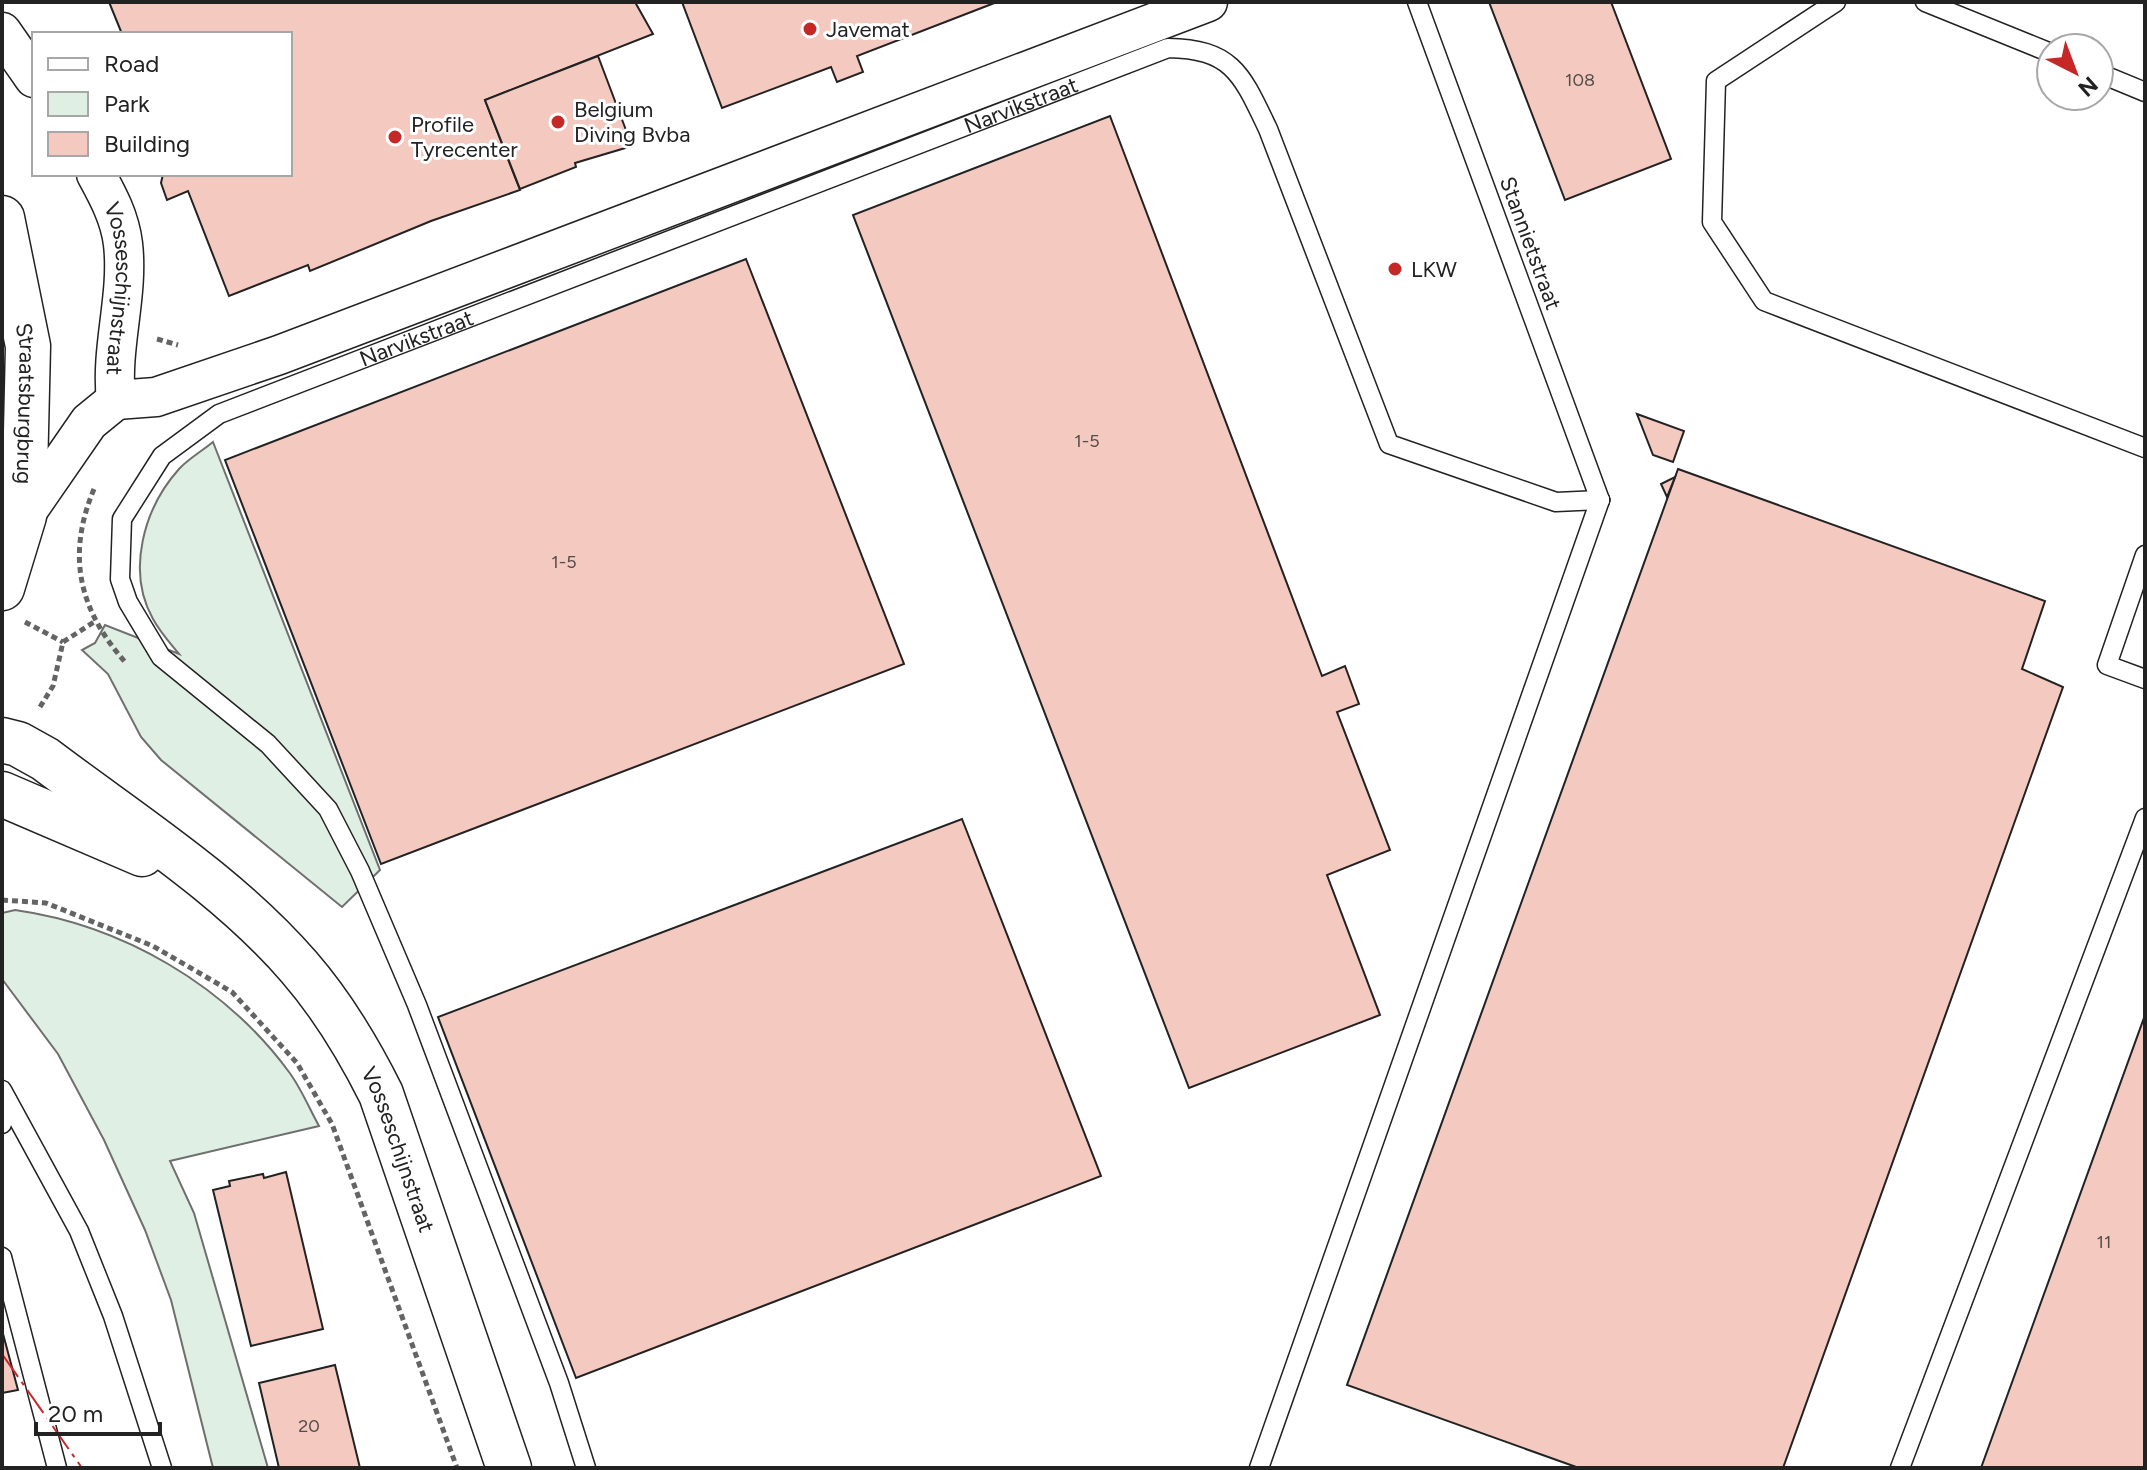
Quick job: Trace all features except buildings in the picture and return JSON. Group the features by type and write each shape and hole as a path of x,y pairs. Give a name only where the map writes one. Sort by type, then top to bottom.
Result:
{"street":[{"name":"Narvikstraat","path":"116,400 137,401 167,394 279,355 1208,2"},
{"path":"2,32 32,75"},
{"name":"Vosseschijnstraat","path":"24,516 89,422 116,400 113,370 123,279 123,243 113,204 97,176"},
{"name":"Straatsburgbrug","path":"2,218 28,346 24,516 8,604"},
{"name":"Vosseschijnstraat","path":"2,740 18,744 45,759 206,882 300,967 357,1047 381,1094 509,1468"},
{"name":"Vosseschijnstraat","path":"2,794 206,882"}],"lane":[{"name":"Stannietstraat","path":"1417,2 1600,500"},
{"path":"1836,2 1716,81 1712,222 1764,301 2145,448"},
{"path":"1925,2 2035,47"},
{"name":"Narvikstraat","path":"586,1468 559,1383 417,1005 360,871 328,809 268,744 161,657 128,602 120,579 122,519 162,456 219,414 1168,48 1199,49 1228,62 1262,117 1389,444 1556,502 1600,500"},
{"path":"2115,80 2145,92"},
{"path":"1259,1468 1546,662 1600,500"},
{"path":"2145,555 2107,665 2145,679"},
{"path":"1900,1468 2145,818"},
{"path":"2,1124 5,1095"},
{"path":"5,1095 79,1231 113,1316 162,1468"},
{"path":"2,1257 57,1468"}],"path":[{"path":"8,604 63,642 94,622"},
{"path":"2,900 46,903 153,946 232,992 297,1063 332,1124 457,1468"}],"green space":[{"path":"213,442 380,870 342,907 161,760 141,737 108,674 82,650 95,643 105,625 179,654 156,624 145,600 140,561 143,541 156,502 167,485 183,465"},
{"path":"15,910 94,929 168,964 202,986 263,1041 293,1078 319,1126 170,1161 194,1213 268,1468 213,1468 171,1300 145,1230 104,1140 58,1054 2,979 2,913"}],"power":[{"path":"2,1354 82,1468"}],"place":[{"name":"Javemat","path":"810,29"},
{"name":"Belgium Diving Bvba","path":"558,122"},
{"name":"Profile Tyrecenter","path":"395,137"},
{"name":"LKW","path":"1395,269"}]}
